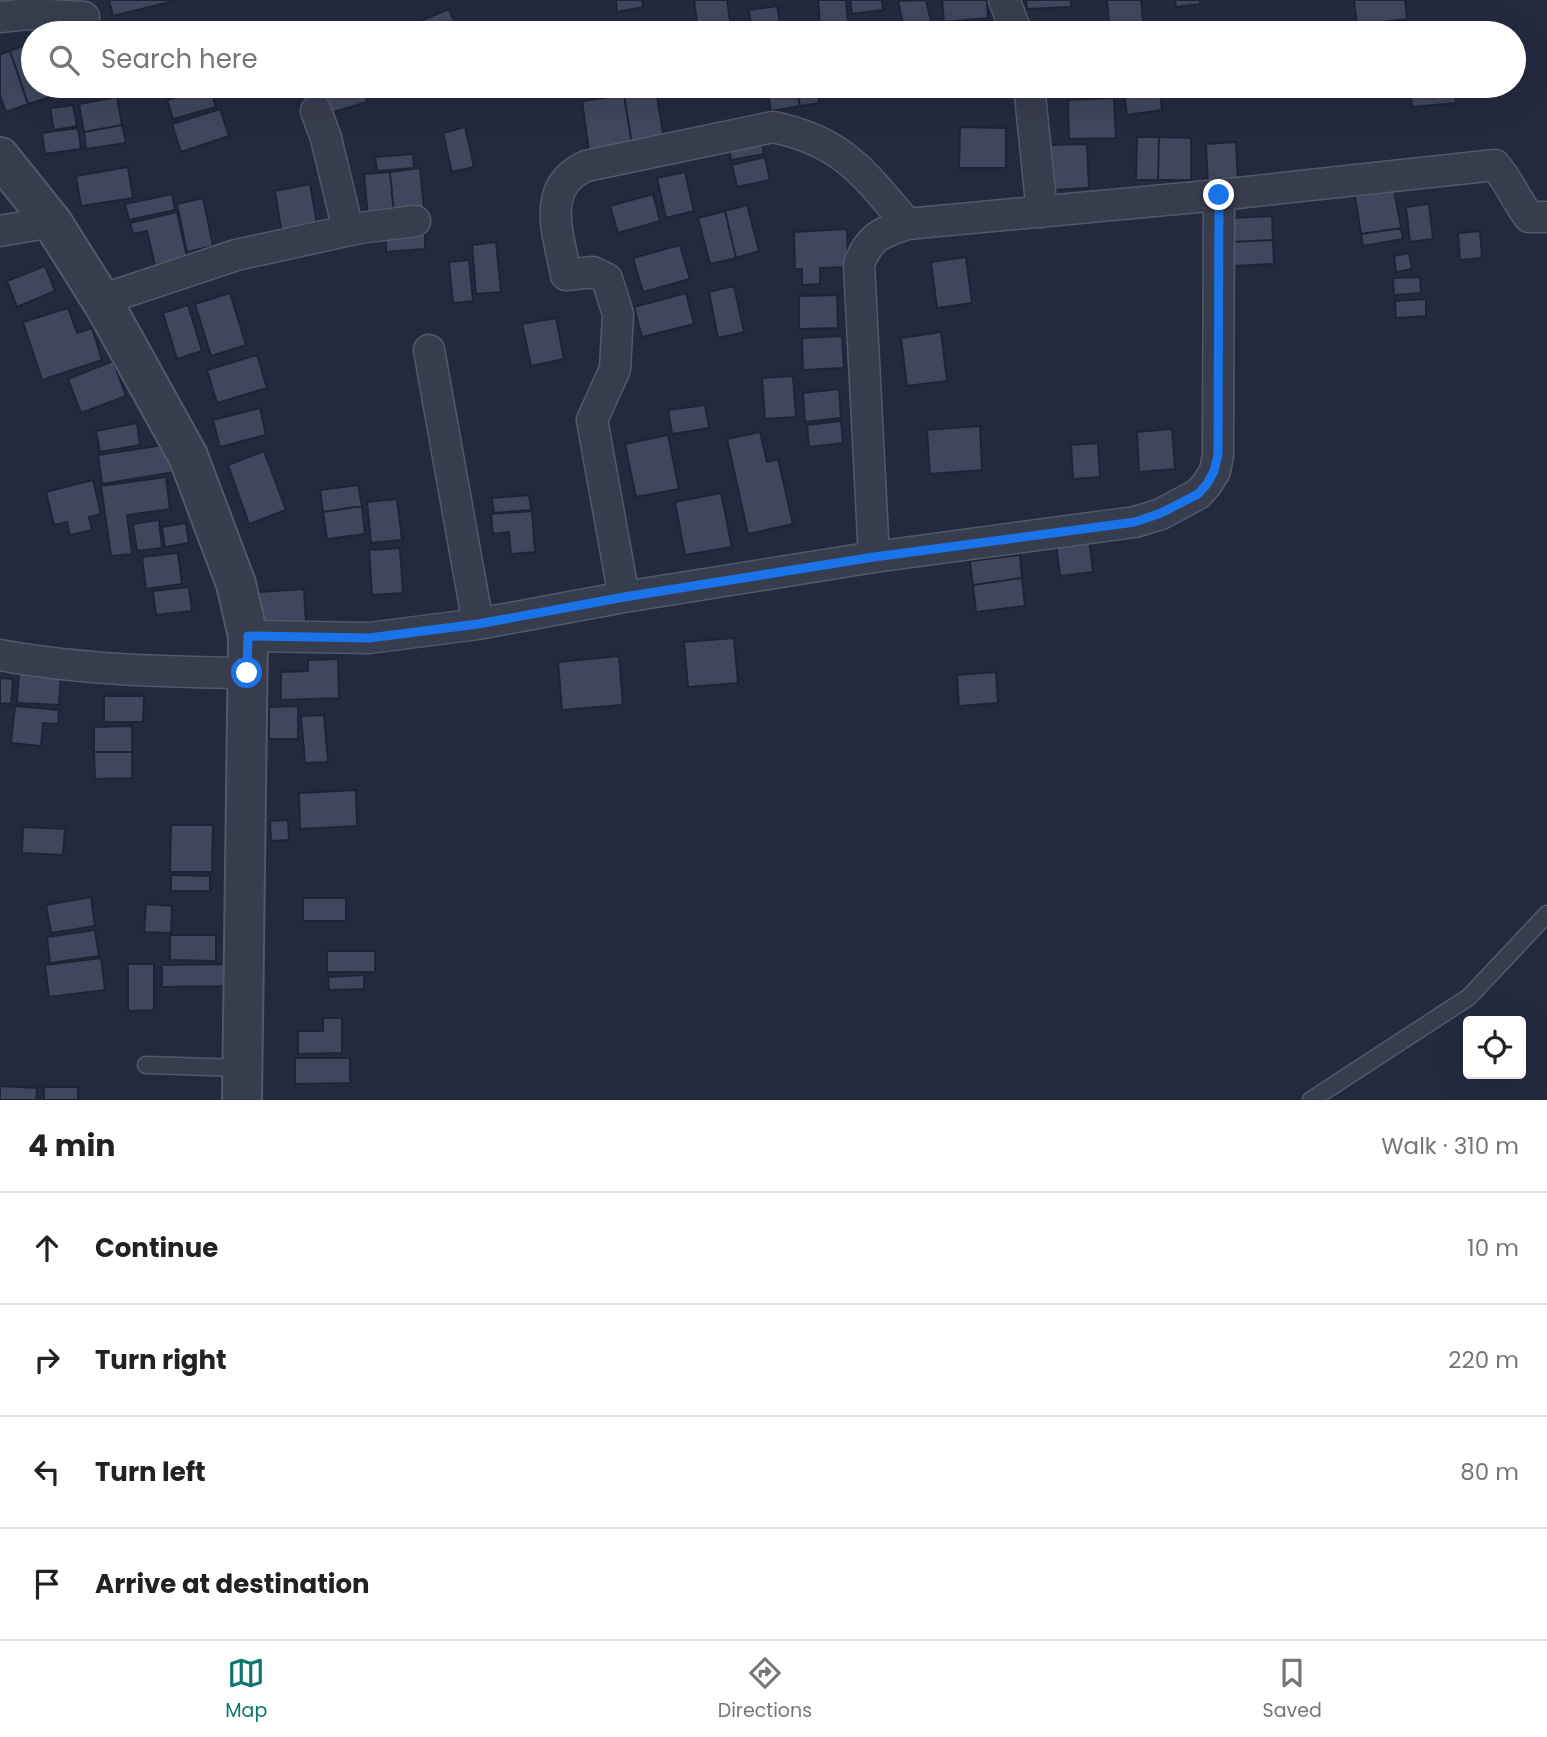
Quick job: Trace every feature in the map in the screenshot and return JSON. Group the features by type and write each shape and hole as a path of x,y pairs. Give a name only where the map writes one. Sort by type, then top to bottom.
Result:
{"street":[{"path":"1004,0 1012,21"},
{"path":"0,17 28,14 84,17"},
{"path":"1029,98 1042,212"},
{"path":"316,111 326,138 348,230"},
{"path":"624,597 593,420 615,369 618,314 607,279 593,272 566,275 555,200 563,183 572,172 586,166 773,127 801,132 848,159 908,224"},
{"path":"0,157 52,222 101,300 188,456 236,584 248,654 242,1084"},
{"path":"874,557 859,264 865,247 883,233 908,224 1219,195 1495,165 1507,178 1516,200 1529,217 1547,217"},
{"path":"0,655 37,662 167,672 248,654 478,624 624,597 874,557 1135,522 1185,502 1207,484 1214,471 1218,455 1219,195"},
{"path":"101,300 236,256 348,230 415,220"},
{"path":"0,231 52,222"},
{"path":"429,350 478,624"}],"lane":[{"path":"1311,1100 1469,997 1547,914"},
{"path":"146,1065 242,1084"}],"building":[{"path":"109,0 178,0 113,16"},
{"path":"616,0 642,0 643,7 617,12"},
{"path":"694,0 727,0 730,21 697,21"},
{"path":"818,0 846,0 848,21 820,21"},
{"path":"850,0 882,0 883,10 852,14"},
{"path":"926,0 931,21 902,21 898,1"},
{"path":"942,0 987,0 988,18 944,21"},
{"path":"1026,0 1071,0 1071,7 1027,9"},
{"path":"1107,0 1141,0 1143,21 1109,21"},
{"path":"1175,0 1200,0 1200,4 1176,7"},
{"path":"1354,0 1405,0 1407,19 1357,21"},
{"path":"777,6 780,21 750,21 749,10"},
{"path":"449,9 454,21 420,21"},
{"path":"21,47 21,83 10,51"},
{"path":"10,51 21,83 21,98 26,98 28,104 6,112 0,95 0,54"},
{"path":"26,98 48,98 28,104"},
{"path":"117,98 122,125 84,132 79,104"},
{"path":"213,98 216,107 173,119 167,100"},
{"path":"322,98 366,98 367,102 327,114"},
{"path":"624,98 657,98 664,140 632,145"},
{"path":"624,98 632,145 589,151 582,101"},
{"path":"769,98 798,98 800,106 771,111"},
{"path":"798,98 818,98 819,103 800,106"},
{"path":"1114,98 1116,138 1069,139 1068,100"},
{"path":"1125,98 1160,98 1162,110 1127,115"},
{"path":"1411,98 1455,98 1456,103 1412,107"},
{"path":"73,105 77,126 54,130 50,108"},
{"path":"220,109 229,136 181,152 172,124"},
{"path":"122,125 126,143 86,149 84,132"},
{"path":"465,127 474,167 452,172 443,133"},
{"path":"960,127 1006,128 1006,168 959,168"},
{"path":"78,128 81,149 45,154 42,133"},
{"path":"1137,137 1159,137 1158,180 1136,180"},
{"path":"1159,137 1191,138 1191,180 1158,180"},
{"path":"762,141 764,154 731,160 729,147"},
{"path":"1236,142 1238,185 1208,187 1206,144"},
{"path":"1087,144 1089,188 1051,190 1049,145"},
{"path":"413,154 414,168 377,171 375,157"},
{"path":"765,157 770,180 737,187 732,165"},
{"path":"128,167 133,198 81,206 76,176"},
{"path":"420,168 424,210 394,214 390,172"},
{"path":"390,172 394,214 368,217 364,174"},
{"path":"685,172 694,211 666,218 657,178"},
{"path":"310,184 318,229 282,235 275,191"},
{"path":"1394,190 1401,228 1361,234 1355,196"},
{"path":"172,194 175,210 129,220 125,204"},
{"path":"653,194 660,221 618,233 610,206"},
{"path":"203,198 213,246 187,252 177,204"},
{"path":"1429,204 1433,239 1410,242 1406,207"},
{"path":"747,205 759,251 736,258 725,211"},
{"path":"725,211 736,258 710,264 698,218"},
{"path":"177,212 187,257 155,265 147,231 133,234 130,223"},
{"path":"1272,216 1273,240 1232,242 1231,218"},
{"path":"1401,228 1403,239 1363,246 1361,234"},
{"path":"847,229 848,267 820,268 820,284 802,285 802,269 795,269 794,232"},
{"path":"1480,231 1482,258 1460,260 1458,233"},
{"path":"425,232 425,249 386,252 386,235"},
{"path":"1273,240 1274,264 1233,266 1232,242"},
{"path":"496,242 501,292 476,294 472,245"},
{"path":"680,245 690,279 643,292 633,258"},
{"path":"1409,253 1412,269 1396,272 1394,256"},
{"path":"966,257 972,303 937,308 931,262"},
{"path":"469,260 473,301 453,303 449,262"},
{"path":"45,266 55,291 17,307 7,281"},
{"path":"1420,277 1421,293 1394,295 1393,278"},
{"path":"734,286 744,332 718,338 709,292"},
{"path":"230,293 246,345 211,356 195,304"},
{"path":"686,293 694,324 642,337 634,307"},
{"path":"837,295 838,328 799,329 799,296"},
{"path":"1426,299 1426,316 1396,318 1395,301"},
{"path":"188,305 202,351 177,359 163,313"},
{"path":"68,308 77,333 92,328 102,360 42,380 23,322"},
{"path":"556,318 564,359 531,366 522,324"},
{"path":"941,332 947,381 907,386 901,338"},
{"path":"842,336 844,368 803,370 802,338"},
{"path":"257,355 267,388 217,403 207,370"},
{"path":"113,361 126,396 81,413 68,379"},
{"path":"793,376 796,417 765,419 762,378"},
{"path":"839,389 841,418 805,422 803,393"},
{"path":"705,405 709,428 672,434 668,410"},
{"path":"260,408 266,435 220,447 213,420"},
{"path":"841,421 843,443 809,447 807,425"},
{"path":"137,423 140,445 100,452 96,431"},
{"path":"980,426 982,470 930,474 927,430"},
{"path":"1172,429 1175,469 1139,472 1137,432"},
{"path":"760,432 767,462 778,459 793,524 748,534 727,439"},
{"path":"668,435 679,489 636,497 625,444"},
{"path":"1098,443 1100,477 1073,479 1071,445"},
{"path":"170,444 175,472 102,484 98,455"},
{"path":"264,451 286,510 249,524 228,465"},
{"path":"166,477 170,509 127,515 132,554 111,556 101,486"},
{"path":"93,480 101,514 89,517 92,530 70,535 67,522 54,525 46,492"},
{"path":"358,485 362,506 323,512 320,490"},
{"path":"721,493 732,547 685,555 675,502"},
{"path":"529,495 531,510 494,513 492,498"},
{"path":"397,499 402,540 371,543 367,502"},
{"path":"362,506 365,534 327,539 323,512"},
{"path":"532,511 535,552 511,554 509,532 493,534 491,514"},
{"path":"159,520 162,548 137,551 133,524"},
{"path":"186,523 189,543 165,547 162,527"},
{"path":"1089,537 1093,572 1060,576 1056,542"},
{"path":"400,548 403,593 372,595 369,550"},
{"path":"178,553 182,584 146,589 142,557"},
{"path":"1020,555 1022,578 973,585 970,561"},
{"path":"1022,578 1025,606 976,612 973,585"},
{"path":"189,587 192,611 156,615 153,591"},
{"path":"304,589 306,623 261,626 259,592"},
{"path":"734,638 738,683 688,687 684,642"},
{"path":"619,656 623,705 562,710 558,662"},
{"path":"338,659 339,698 281,700 281,672 308,671 308,660"},
{"path":"19,672 61,674 59,705 17,703"},
{"path":"996,672 998,703 959,706 957,675"},
{"path":"0,678 13,679 11,704 0,703"},
{"path":"104,696 144,696 143,722 104,722"},
{"path":"15,706 59,710 58,724 43,723 41,746 11,743"},
{"path":"298,706 298,739 269,739 269,707"},
{"path":"324,715 328,762 305,763 301,716"},
{"path":"132,726 132,752 94,752 94,727"},
{"path":"94,752 132,752 132,778 95,779"},
{"path":"356,790 357,826 300,829 299,793"},
{"path":"288,820 289,840 271,841 270,821"},
{"path":"171,825 213,825 212,872 170,872"},
{"path":"23,827 65,829 63,855 22,853"},
{"path":"171,875 210,876 210,891 171,891"},
{"path":"91,897 95,926 51,933 46,905"},
{"path":"303,898 346,898 346,921 303,921"},
{"path":"146,904 172,906 171,933 144,932"},
{"path":"95,930 99,956 50,963 47,937"},
{"path":"170,935 216,935 216,961 170,960"},
{"path":"327,951 375,951 375,972 327,972"},
{"path":"101,958 105,990 49,997 45,965"},
{"path":"128,964 154,964 154,1010 128,1011"},
{"path":"224,964 224,986 162,987 162,965"},
{"path":"364,975 364,989 329,990 328,977"},
{"path":"323,1018 342,1018 342,1053 298,1054 298,1031 323,1031"},
{"path":"295,1058 350,1058 350,1083 295,1084"},
{"path":"0,1086 37,1088 36,1100 0,1100"},
{"path":"44,1087 78,1087 78,1100 44,1100"}],"route":[{"path":"247,673 248,636 369,638 478,624 624,597 874,557 1135,522 1185,502 1207,484 1218,455 1219,195"}]}
